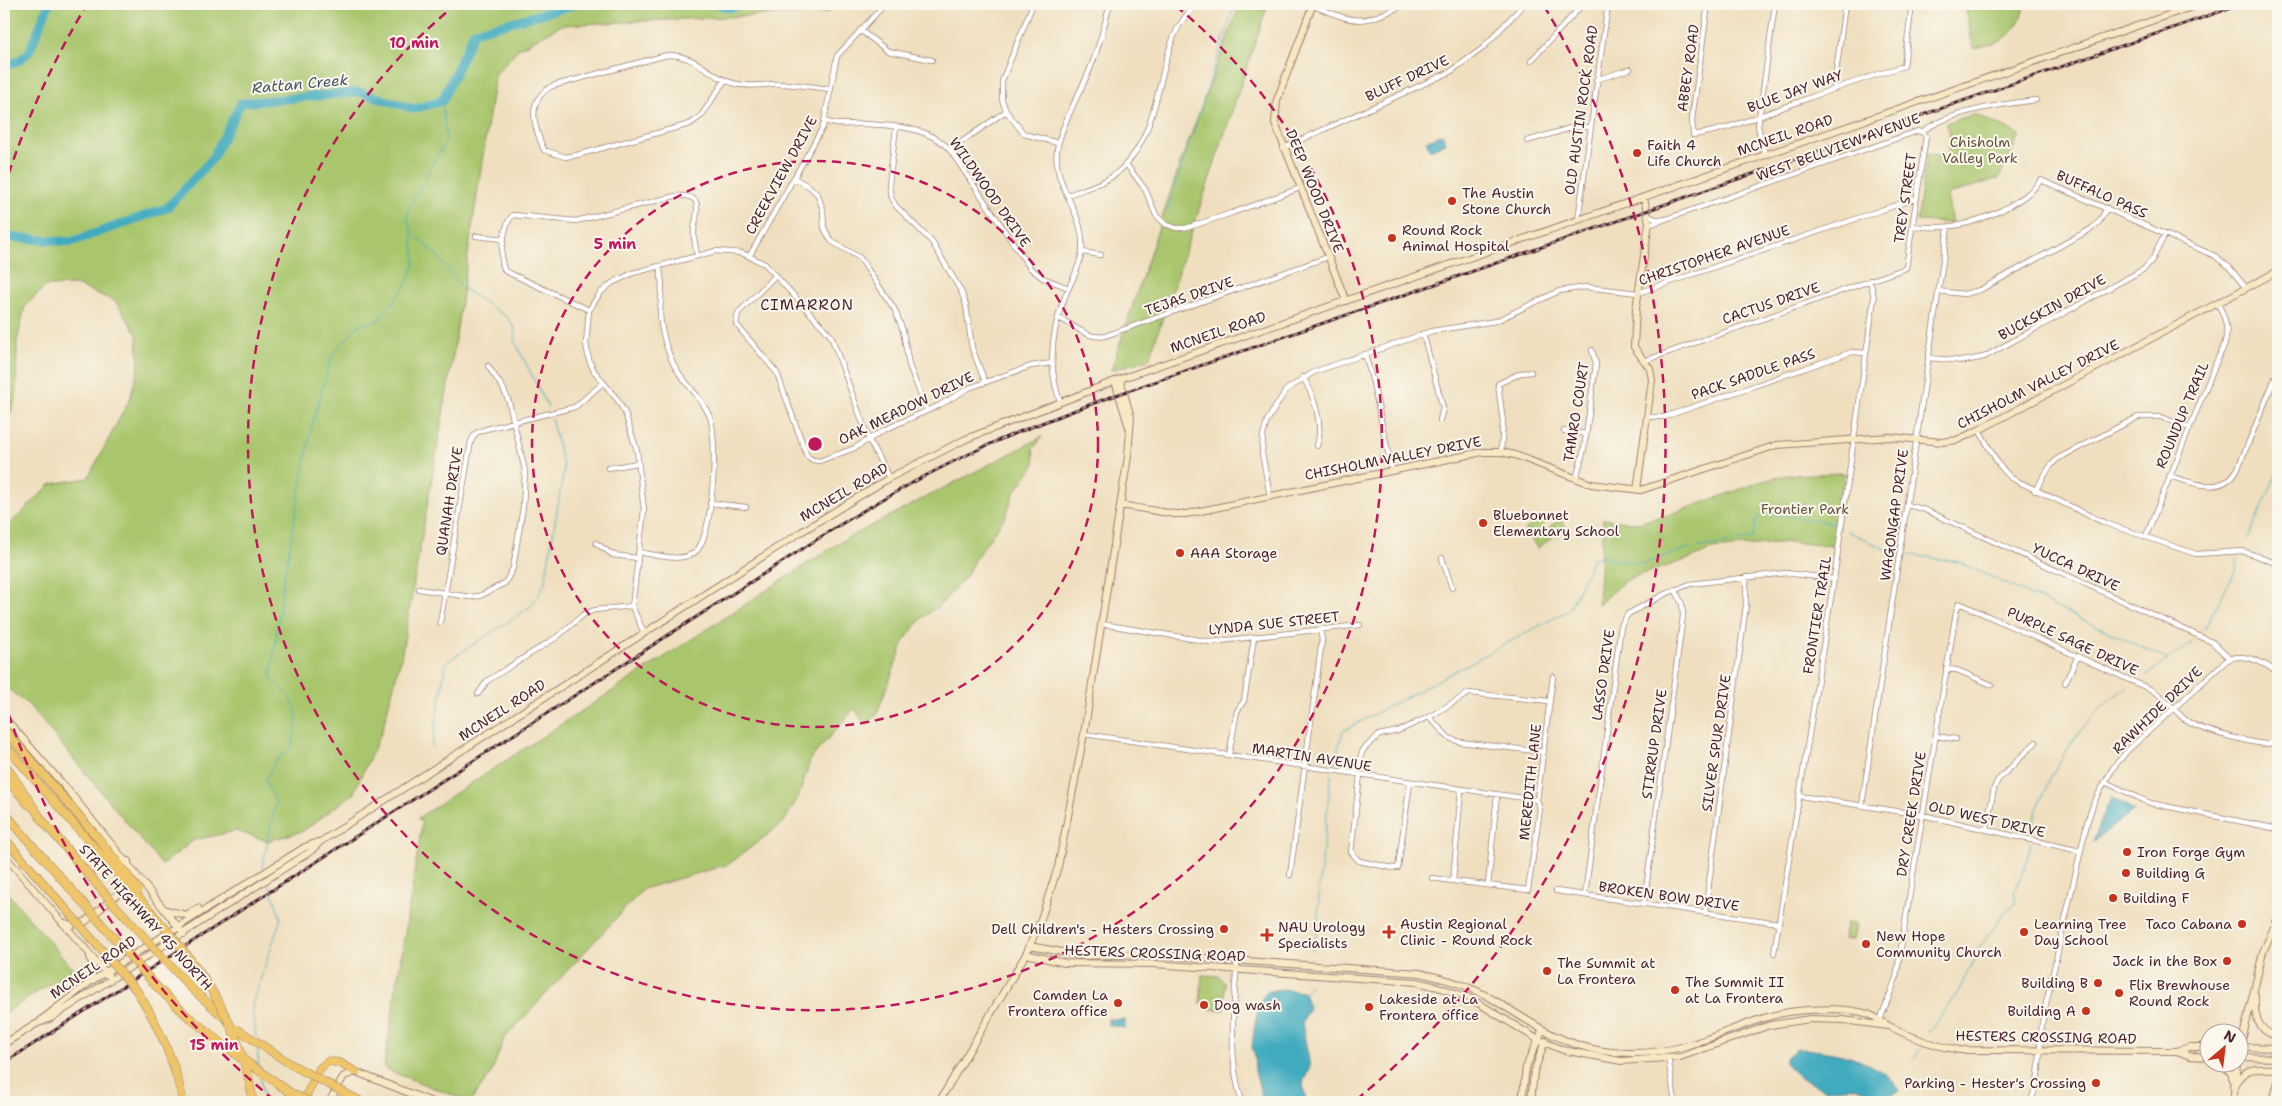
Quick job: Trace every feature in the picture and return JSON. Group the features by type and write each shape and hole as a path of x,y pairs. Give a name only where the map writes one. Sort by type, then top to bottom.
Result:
{"highway":[{"path":"4,729 98,838 140,892 148,909"},
{"path":"4,744 148,909 200,972 221,1003 243,1057 253,1102"},
{"path":"4,763 42,820"},
{"name":"STATE HIGHWAY 45 NORTH","path":"4,776 190,988 237,1029 292,1065 362,1102"},
{"path":"4,812 157,987 185,1014 234,1054 291,1093 310,1102"},
{"path":"4,817 19,829"},
{"path":"4,838 137,991 168,1048 183,1102"},
{"path":"302,1102 320,1068 329,1061 340,1063 356,1072"}],"main road":[{"name":"DEEP WOOD DRIVE","path":"1311,4 1275,107 1276,131 1346,301"},
{"name":"MCNEIL ROAD","path":"36,1024 51,1018 184,934 311,851 320,842 889,478 966,439 1118,380 2200,4"},
{"path":"1637,490 1652,377 1634,347 1634,323 1649,225 1644,197"},
{"path":"1645,246 1648,213"},
{"name":"CHISHOLM VALLEY DRIVE","path":"1120,506 1174,514 1197,512 1474,453 1501,452 1516,455 1591,484 1637,490 1648,489 1770,446 1890,437 1916,441 1949,442 1979,430 2278,271"},
{"path":"940,1102 1026,954 1058,867 1084,734 1130,434 1118,380"},
{"path":"4,717 128,861 184,934"},
{"name":"MCNEIL ROAD","path":"4,1044 36,1024 90,982 305,847 320,842"},
{"path":"4,855 112,979"},
{"path":"61,921 72,925 84,922 120,892 128,870 128,861"},
{"path":"165,909 186,915 213,900 220,899"},
{"path":"2245,1024 2265,947 2278,918"},
{"name":"HESTERS CROSSING ROAD","path":"1030,946 1068,955 1146,954 1420,973 1448,980 1482,994 1542,1031 1565,1041 1602,1051 1636,1053 1668,1050 1705,1040 1750,1021 1793,1011 1842,1010 1867,1014 1879,1023"},
{"path":"89,953 93,968 90,982"},
{"name":"HESTERS CROSSING ROAD","path":"1026,954 1048,961 1084,964 1147,963 1237,968 1401,980 1438,986 1476,1001 1544,1043 1563,1050 1600,1059 1636,1062 1669,1059 1696,1053 1770,1025 1810,1019 1879,1023 1944,1048 2040,1051 2176,1051 2190,1047 2200,1047"},
{"path":"1084,964 1089,961 1109,961 1118,955"},
{"path":"2256,980 2254,1013 2262,1028 2277,1036"},
{"path":"1522,1102 1526,1067 1542,1031"},
{"path":"1531,1102 1534,1072 1549,1034"},
{"path":"2250,1047 2278,1048"},
{"name":"HESTERS CROSSING ROAD","path":"2176,1051 2190,1056 2200,1057"},
{"path":"2250,1057 2278,1058"},
{"path":"2234,1086 2243,1072 2269,1069 2278,1070"},
{"path":"329,1102 344,1076 356,1072 409,1095 432,1102"},
{"path":"2232,1074 2234,1086"},
{"path":"2233,1102 2236,1074"},
{"path":"2273,1102 2278,1082"}],"street":[{"name":"CREEKVIEW DRIVE","path":"750,255 825,121 837,56 885,4"},
{"path":"1033,4 1002,81 1002,100 1006,111 1024,134 1058,142"},
{"path":"1060,401 1054,383 1053,338 1058,318 1082,252 1080,224 1058,170 1056,158 1058,142 1097,52 1110,4"},
{"path":"1068,195 1108,179 1126,164 1140,147 1152,121 1176,29 1188,12 1200,4"},
{"path":"1311,4 1348,19 1366,21 1405,4"},
{"name":"BLUFF DRIVE","path":"1283,148 1450,72 1483,48 1524,4"},
{"path":"1531,61 1583,4"},
{"name":"OLD AUSTIN ROCK ROAD","path":"1578,220 1608,4"},
{"name":"ABBEY ROAD","path":"1693,135 1692,119 1708,4"},
{"path":"1765,155 1759,132 1759,116 1775,4"},
{"path":"1834,88 1845,4"},
{"name":"BLUE JAY WAY","path":"1693,135 1708,133 1834,88 1904,66 1912,4"},
{"path":"860,30 888,51 932,60"},
{"path":"725,80 701,116 690,124 577,155 565,157 544,150 533,120 534,106 539,96 552,86 667,55 679,55 692,59 725,80 753,86 790,84 831,89"},
{"path":"1596,80 1630,69"},
{"name":"WEST BELLVIEW AVENUE","path":"1649,225 1918,131 1922,132 1933,124 1991,106 2036,100"},
{"path":"950,150 1006,111"},
{"name":"WILDWOOD DRIVE","path":"825,121 838,125 858,124 931,134 950,150 1030,268 1043,278 1069,288"},
{"path":"1527,141 1574,127 1590,127"},
{"path":"896,128 889,184 891,198 896,206 932,242 961,291 966,305 972,348 985,382"},
{"name":"TREY STREET","path":"1906,268 1926,136 1922,132"},
{"path":"1126,164 1145,188 1156,215 1165,224 1176,228 1186,228 1300,188"},
{"path":"794,178 810,186 818,195 828,237 860,258 895,310 903,330 909,365 927,412"},
{"name":"BUFFALO PASS","path":"1912,226 1948,227 1977,222 2031,194 2041,180 2218,258 2229,267 2246,288"},
{"path":"589,310 505,271 501,260 509,218 513,215 576,221 681,195 693,198 698,203 694,237 697,255"},
{"name":"CHRISTOPHER AVENUE","path":"1270,496 1262,461 1265,428 1272,410 1281,396 1303,378 1423,333 1496,321 1551,293 1566,289 1586,287 1638,293 1917,198"},
{"path":"1938,291 1956,294 1980,290 2088,231 2099,222 2107,208"},
{"path":"1648,213 1655,219 1666,219"},
{"name":"WAGONGAP DRIVE","path":"1862,805 1948,227"},
{"name":"BUCKSKIN DRIVE","path":"1928,358 1964,362 1984,357 2144,269 2152,260 2165,234"},
{"path":"476,236 504,239"},
{"path":"644,633 632,606 644,510 635,444 625,413 617,399 590,364 585,336 589,310 600,294 612,283 632,273 697,255 724,250 750,255 765,264 831,336 869,440 889,478"},
{"path":"1082,252 1101,256"},
{"name":"TEJAS DRIVE","path":"1058,318 1074,325 1090,336 1105,336 1328,257"},
{"path":"638,552 678,558 693,554 699,549 706,535 715,446 711,419 702,399 678,370 670,355 660,318 662,289 659,266"},
{"name":"CACTUS DRIVE","path":"1644,361 1906,268"},
{"name":"OAK MEADOW DRIVE","path":"776,274 738,313 736,324 780,380 807,456 813,460 819,461 855,448 884,430 927,412 985,382 1031,366 1053,363"},
{"name":"FRONTIER TRAIL","path":"1774,953 1834,579 1854,440 1874,298 1870,280"},
{"name":"ROUNDUP TRAIL","path":"2146,536 2169,476 2227,340 2226,321 2218,304"},
{"path":"1423,333 1443,408 1440,420"},
{"name":"TAMRO COURT","path":"1576,479 1586,434 1596,364 1592,350"},
{"name":"PACK SADDLE PASS","path":"1647,417 1664,417 1852,352 1866,353"},
{"path":"1365,354 1374,383 1392,470"},
{"path":"419,589 470,598 480,596 505,583 511,574 526,479 507,395 488,366"},
{"path":"2169,476 2211,487 2230,479 2238,468 2278,371"},
{"path":"1501,452 1503,422 1498,384 1521,372 1531,372"},
{"path":"1303,378 1313,399 1320,433 1317,446"},
{"name":"QUANAH DRIVE","path":"440,623 471,441 476,433 575,407 603,383"},
{"path":"2035,490 2057,459 2131,419 2154,416 2189,428"},
{"path":"1979,430 2006,473 2016,482 2105,522 2196,554 2244,551 2278,564"},
{"path":"1564,431 1586,434"},
{"path":"608,468 638,463"},
{"path":"710,503 746,507"},
{"name":"YUCCA DRIVE","path":"1907,505 1923,508 2212,642 2230,659"},
{"path":"596,543 613,555 637,558"},
{"path":"1442,558 1452,588"},
{"name":"LASSO DRIVE","path":"1585,895 1620,626 1628,614 1675,589 1698,583 1786,573 1834,579"},
{"name":"SILVER SPUR DRIVE","path":"1705,913 1746,605 1746,577"},
{"name":"STIRRUP DRIVE","path":"1644,904 1684,616 1682,604 1675,589"},
{"name":"PURPLE SAGE DRIVE","path":"1959,603 2152,690 2186,720 2199,728 2266,744 2273,742 2275,738 2278,711"},
{"name":"DRY CREEK DRIVE","path":"1879,1023 1896,978 1946,669 1959,603"},
{"path":"478,694 488,681 557,637 584,614 595,610 632,606"},
{"name":"LYNDA SUE STREET","path":"1102,624 1211,642 1360,625"},
{"path":"1290,874 1322,640 1320,630"},
{"path":"1229,756 1237,712 1244,701 1254,638"},
{"path":"2065,683 2078,656"},
{"path":"2230,659 2245,657 2278,673"},
{"name":"RAWHIDE DRIVE","path":"2030,1102 2039,1076 2043,1018 2089,816 2105,782 2128,750 2230,659"},
{"path":"1946,669 1957,670 1992,685"},
{"name":"MEREDITH LANE","path":"1488,885 1528,890 1540,809 1537,800 1553,676"},
{"path":"1410,783 1398,868 1361,862 1351,852 1357,775 1363,750 1379,735 1398,731 1429,718 1469,693 1549,701"},
{"path":"1429,718 1449,738 1460,742 1544,752"},
{"name":"MARTIN AVENUE","path":"1084,734 1537,800"},
{"path":"1935,736 1956,739"},
{"path":"1986,830 1994,788 1998,780 2036,742"},
{"path":"2105,782 2150,803 2278,829"},
{"path":"1453,881 1461,790"},
{"path":"1432,878 1488,885 1497,795"},
{"name":"OLD WEST DRIVE","path":"1800,796 1922,816 2080,851"},
{"name":"BROKEN BOW DRIVE","path":"1556,890 1779,923"},
{"path":"1237,960 1232,1056 1242,1102"},
{"path":"1668,1050 1675,1102"}],"green space":[{"path":"4,4 836,4 828,12 562,25 518,49 495,75 452,362 401,658 382,731 353,794 303,831 268,841 236,831 194,840 162,865 28,704 4,686 4,530 51,484 88,478 130,399 139,366 137,334 115,301 76,285 46,286 25,306 17,341 16,398 4,429"},
{"path":"1240,4 1268,4 1149,359 1111,370 1180,164"},
{"path":"1965,4 2025,4 2018,23 2008,36 1993,44 1973,48"},
{"name":"Chisholm Valley Park","path":"1975,114 2020,135 1999,178 1947,195 1952,223 1917,221 1927,154 1947,158 1951,140 1946,123"},
{"path":"1042,437 1033,449 1035,464 1014,493 1006,516 974,560 967,575 941,604 921,619 905,639 876,716 865,726 855,708 811,758 799,796 784,822 729,864 643,889 504,1039 491,1074 470,1102 387,1070 384,1066 422,824 418,818 842,541"},
{"name":"Frontier Park","path":"1844,473 1834,546 1789,542 1711,549 1697,556 1631,578 1618,586 1598,605 1603,519 1637,523 1671,514 1766,480 1788,475"},
{"path":"1540,520 1552,538 1537,548 1525,530"},
{"path":"1561,520 1565,528 1557,537 1550,526"},
{"path":"4,889 73,969 4,1014"},
{"path":"1846,923 1856,924 1853,940 1844,939"},
{"path":"1202,975 1219,976 1225,983 1224,1010 1210,1009 1210,1003 1200,1003"}],"water":[{"path":"1442,134 1446,143 1430,150 1426,141"},
{"path":"2111,797 2134,810 2093,842"},
{"path":"1282,989 1304,992 1309,1008 1302,1023 1310,1067 1303,1083 1306,1102 1263,1102 1255,1071 1252,1048 1260,1003 1266,993"},
{"path":"1108,1019 1125,1020 1125,1028 1108,1025"},
{"path":"1797,1049 1842,1055 1864,1062 1886,1075 1900,1090 1884,1098 1854,1087 1826,1090 1802,1079 1785,1063 1785,1058"}],"waterway":[{"path":"4,67 20,60 29,52 49,4"},
{"name":"Rattan Creek","path":"4,237 71,242 167,208 212,159 241,103 360,92 414,109 442,101 474,32 578,4"},
{"path":"719,4 731,8 742,4"},
{"path":"1167,212 1235,4"},
{"path":"262,868 276,802 265,781 277,759 291,749 296,726 297,717 293,703 271,678 283,583 312,425 332,355 359,325 379,320 405,287 415,263 412,232 407,217 410,206 446,140 442,101"},
{"path":"413,233 437,255 461,287 508,318 515,329 514,340 548,407"},
{"path":"432,747 445,668 448,661 529,608 545,582 564,469 551,418"},
{"path":"2248,539 2278,471"},
{"path":"1333,767 1343,731 1569,610 1593,558 1605,556 1616,560 1643,564 1686,549 1747,540 1753,537 1756,520 1766,513 1834,523"},
{"path":"1847,531 1894,553"},
{"path":"1904,554 1959,562 2169,660"},
{"path":"2204,629 2236,570 2238,560"},
{"path":"2147,675 2194,641"},
{"path":"2030,838 2034,819 2042,798 2065,754 2095,714 2111,699 2127,688"},
{"path":"1312,951 1318,926 1319,889 1331,775"},
{"path":"1928,1033 1958,992 1980,947 2006,911 2013,907 2016,902 2014,892 2027,863 2030,842"},
{"path":"256,1037 252,1005 281,918 269,884"},
{"path":"1304,994 1310,985"},
{"path":"257,1046 259,1067"},
{"path":"1914,1060 1920,1049"},
{"path":"260,1076 264,1102"}],"railway":[{"path":"4,1063 830,531 907,485 947,464 1004,438 1119,394 2242,4"}],"place":[{"name":"Faith 4 Life Church","path":"1637,153"},
{"name":"The Austin Stone Church","path":"1452,201"},
{"name":"Round Rock Animal Hospital","path":"1392,238"},
{"name":"Bluebonnet Elementary School","path":"1483,523"},
{"name":"AAA Storage","path":"1180,553"},
{"name":"Iron Forge Gym","path":"2127,852"},
{"name":"Building G","path":"2126,873"},
{"name":"Building F","path":"2113,898"},
{"name":"Taco Cabana","path":"2242,924"},
{"name":"Dell Children's - Hesters Crossing","path":"1224,929"},
{"name":"Austin Regional Clinic - Round Rock","path":"1389,932"},
{"name":"Learning Tree Day School","path":"2024,932"},
{"name":"NAU Urology Specialists","path":"1267,935"},
{"name":"New Hope Community Church","path":"1866,944"},
{"name":"Jack in the Box","path":"2227,961"},
{"name":"The Summit at La Frontera","path":"1547,971"},
{"name":"Building B","path":"2098,983"},
{"name":"The Summit II at La Frontera","path":"1675,990"},
{"name":"Flix Brewhouse Round Rock","path":"2119,993"},
{"name":"Camden La Frontera office","path":"1118,1003"},
{"name":"Dog wash","path":"1204,1005"},
{"name":"Lakeside at La Frontera office","path":"1369,1007"},
{"name":"Building A","path":"2086,1011"},
{"name":"Parking - Hester's Crossing","path":"2096,1083"}],"district":[{"name":"CIMARRON","path":"807,305"}]}
